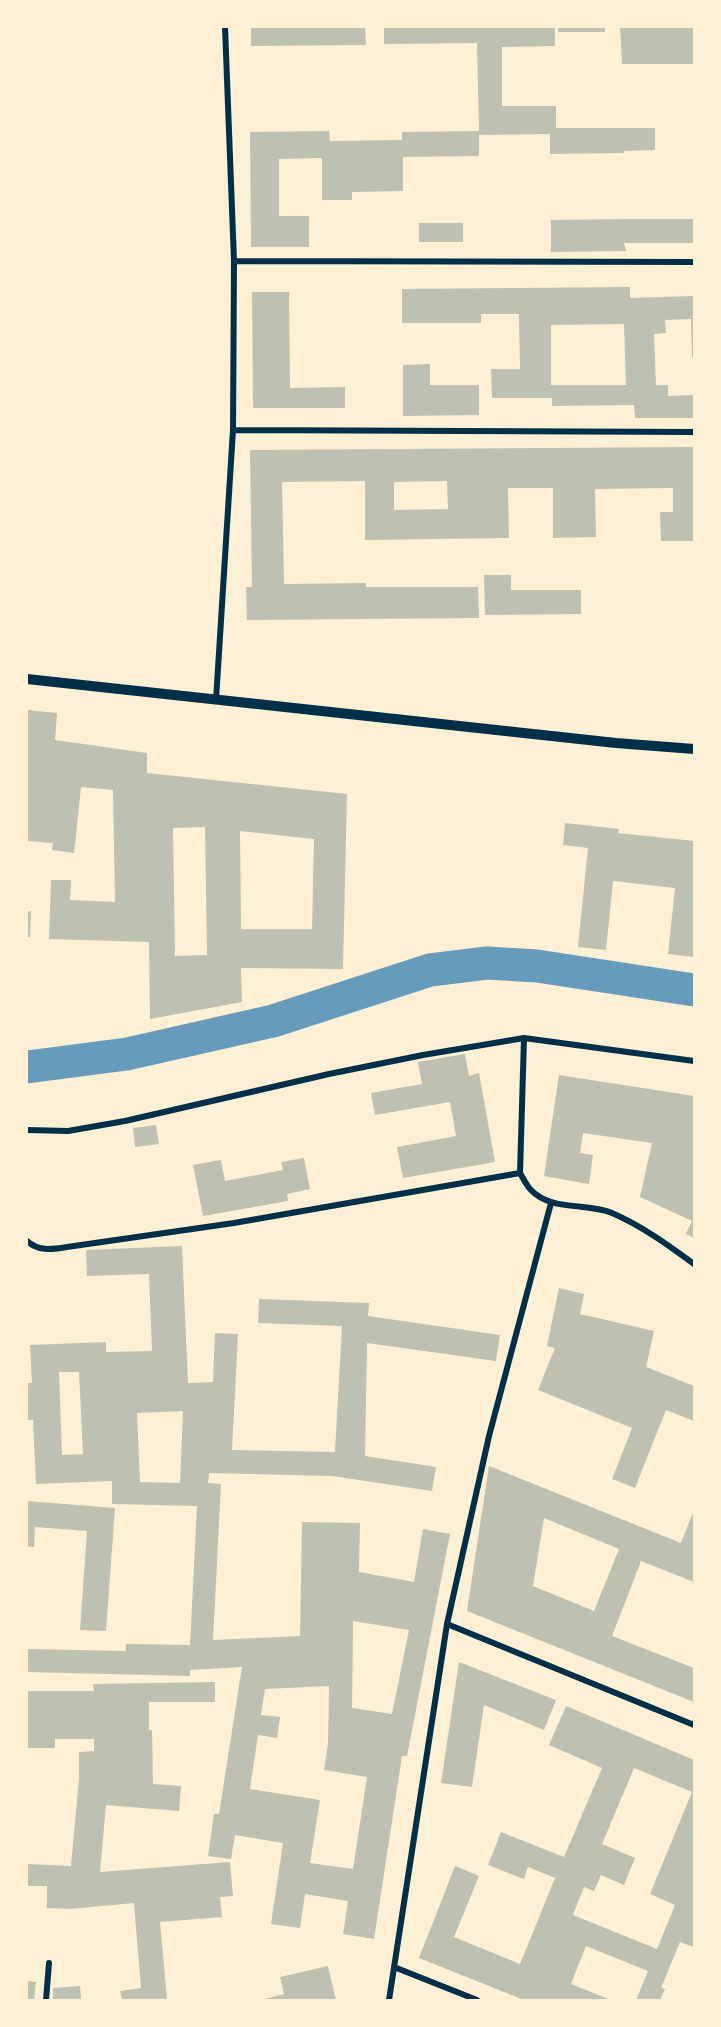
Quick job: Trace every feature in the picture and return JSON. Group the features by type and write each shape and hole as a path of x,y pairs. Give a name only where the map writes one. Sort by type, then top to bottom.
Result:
{"street":[{"path":"216,700 233,430 234,261 225,27"},
{"path":"234,261 694,262"},
{"path":"233,430 694,432"},
{"path":"27,680 616,743 694,749"},
{"path":"27,1130 68,1131 125,1121 329,1074 524,1038 694,1061"},
{"path":"524,1038 520,1173 530,1189 551,1203 609,1212 661,1240 694,1264"},
{"path":"27,1241 45,1250 67,1247 234,1222 520,1173"},
{"path":"389,2000 447,1624 489,1436 551,1203"},
{"path":"447,1624 694,1725"},
{"path":"46,2000 49,1963"},
{"path":"394,1967 477,2000"}],"building":[{"path":"251,27 365,27 366,45 251,46"},
{"path":"384,27 555,27 555,46 502,47 502,106 556,106 556,128 655,128 655,150 624,151 624,153 550,154 550,134 479,135 479,156 403,157 403,191 352,192 352,200 322,200 322,158 279,159 279,216 309,216 309,247 251,247 250,132 329,131 330,141 402,140 402,132 479,131 477,43 384,44"},
{"path":"558,27 605,27 605,32 558,32"},
{"path":"620,27 694,27 694,64 622,64"},
{"path":"694,219 694,243 624,243 626,251 551,252 551,220"},
{"path":"419,223 463,223 463,242 419,242"},
{"path":"630,287 630,298 694,296 694,357 692,357 691,319 665,320 666,333 654,334 656,385 668,385 668,396 694,395 694,418 635,418 634,405 552,406 552,398 492,398 491,369 520,369 519,314 481,314 481,323 402,323 402,289","holes":["624,324 626,385 551,385 551,325"]},
{"path":"252,292 289,292 290,388 345,387 345,408 253,408"},
{"path":"430,364 430,385 479,385 479,415 403,416 403,365"},
{"path":"694,447 694,541 661,541 660,512 673,512 673,488 595,489 596,537 553,538 553,488 508,488 509,538 365,540 365,481 282,482 284,584 366,583 366,587 478,587 479,618 247,620 246,587 252,587 250,450","holes":["447,481 448,509 394,510 394,482"]},
{"path":"484,575 511,575 511,590 581,590 581,614 485,615"},
{"path":"27,710 57,713 55,740 147,753 147,773 347,794 343,969 241,968 242,1002 150,1019 149,942 49,939 51,880 71,880 70,900 115,902 113,790 81,787 74,853 52,850 53,843 27,841","holes":["205,827 207,955 175,956 173,828","240,831 314,839 312,929 241,929"]},
{"path":"565,823 619,829 618,833 694,841 694,957 668,954 675,888 613,881 606,950 578,947 588,848 563,845"},
{"path":"31,911 30,937 27,937 27,912"},
{"path":"465,1054 469,1076 479,1073 495,1162 403,1178 397,1147 456,1136 450,1102 375,1115 371,1093 422,1084 418,1062"},
{"path":"559,1075 694,1096 694,1238 686,1234 692,1221 640,1197 652,1143 583,1133 580,1153 593,1155 589,1184 544,1176"},
{"path":"156,1125 159,1144 135,1147 133,1128"},
{"path":"304,1158 310,1189 287,1194 288,1201 203,1216 193,1165 221,1160 225,1181 283,1170 281,1162"},
{"path":"182,1246 188,1383 213,1382 215,1333 238,1334 232,1450 335,1452 342,1326 258,1323 259,1299 369,1303 368,1316 500,1335 496,1361 367,1343 365,1456 436,1467 432,1491 332,1476 209,1473 208,1483 221,1484 213,1640 300,1636 302,1522 360,1523 359,1572 414,1582 423,1529 450,1534 407,1756 402,1756 374,1939 343,1934 348,1901 305,1894 300,1928 271,1924 283,1843 235,1835 231,1859 208,1856 214,1814 219,1814 242,1667 190,1670 190,1676 27,1672 27,1649 126,1651 126,1644 190,1645 197,1506 112,1504 112,1481 36,1484 33,1420 27,1420 27,1383 32,1383 30,1345 106,1342 106,1352 152,1351 149,1274 87,1276 86,1250","holes":["59,1372 79,1372 83,1454 62,1455","183,1411 180,1483 140,1482 137,1413","353,1621 409,1630 392,1714 352,1708","329,1686 328,1744 324,1770 367,1777 353,1869 310,1863 320,1800 250,1789 258,1735 277,1738 280,1717 261,1715 265,1689"]},
{"path":"559,1288 584,1294 580,1314 654,1331 646,1367 694,1386 694,1421 666,1410 635,1488 612,1479 632,1428 538,1390 555,1348 547,1346"},
{"path":"489,1466 681,1543 694,1510 694,1582 641,1561 612,1636 694,1668 694,1702 467,1611","holes":["544,1518 619,1549 594,1611 533,1586"]},
{"path":"27,1501 115,1508 106,1631 80,1630 87,1531 35,1527 34,1547 27,1546"},
{"path":"459,1662 556,1700 544,1730 484,1705 472,1787 441,1783"},
{"path":"215,1682 215,1702 149,1702 153,1784 181,1786 179,1811 106,1805 100,1872 230,1862 233,1896 220,1897 222,1917 160,1922 167,2000 122,2000 120,1991 141,1988 134,1903 70,1909 47,1908 47,1886 27,1886 27,1864 71,1866 79,1778 79,1752 94,1751 94,1739 55,1739 55,1748 27,1748 27,1691 94,1691 93,1684"},
{"path":"566,1706 694,1760 694,1947 680,1942 661,1988 665,1989 660,2000 636,2000 648,1971 586,1946 571,1984 611,2000 524,2000 419,1958 455,1866 479,1876 454,1937 520,1964 555,1878 528,1867 524,1879 488,1865 501,1832 564,1857 602,1768 549,1745","holes":["634,1768 692,1792 650,1894 675,1905 657,1949 573,1915 584,1887 594,1891 601,1875 624,1885 635,1858 602,1844"]},
{"path":"328,1966 336,2000 261,2000 284,1994 280,1977"},
{"path":"27,1981 36,1982 34,2000 27,2000"},
{"path":"80,1986 81,2000 53,2000 53,1988"}],"waterway":[{"path":"27,1067 127,1054 273,1021 430,970 487,963 537,966 694,990"}]}
